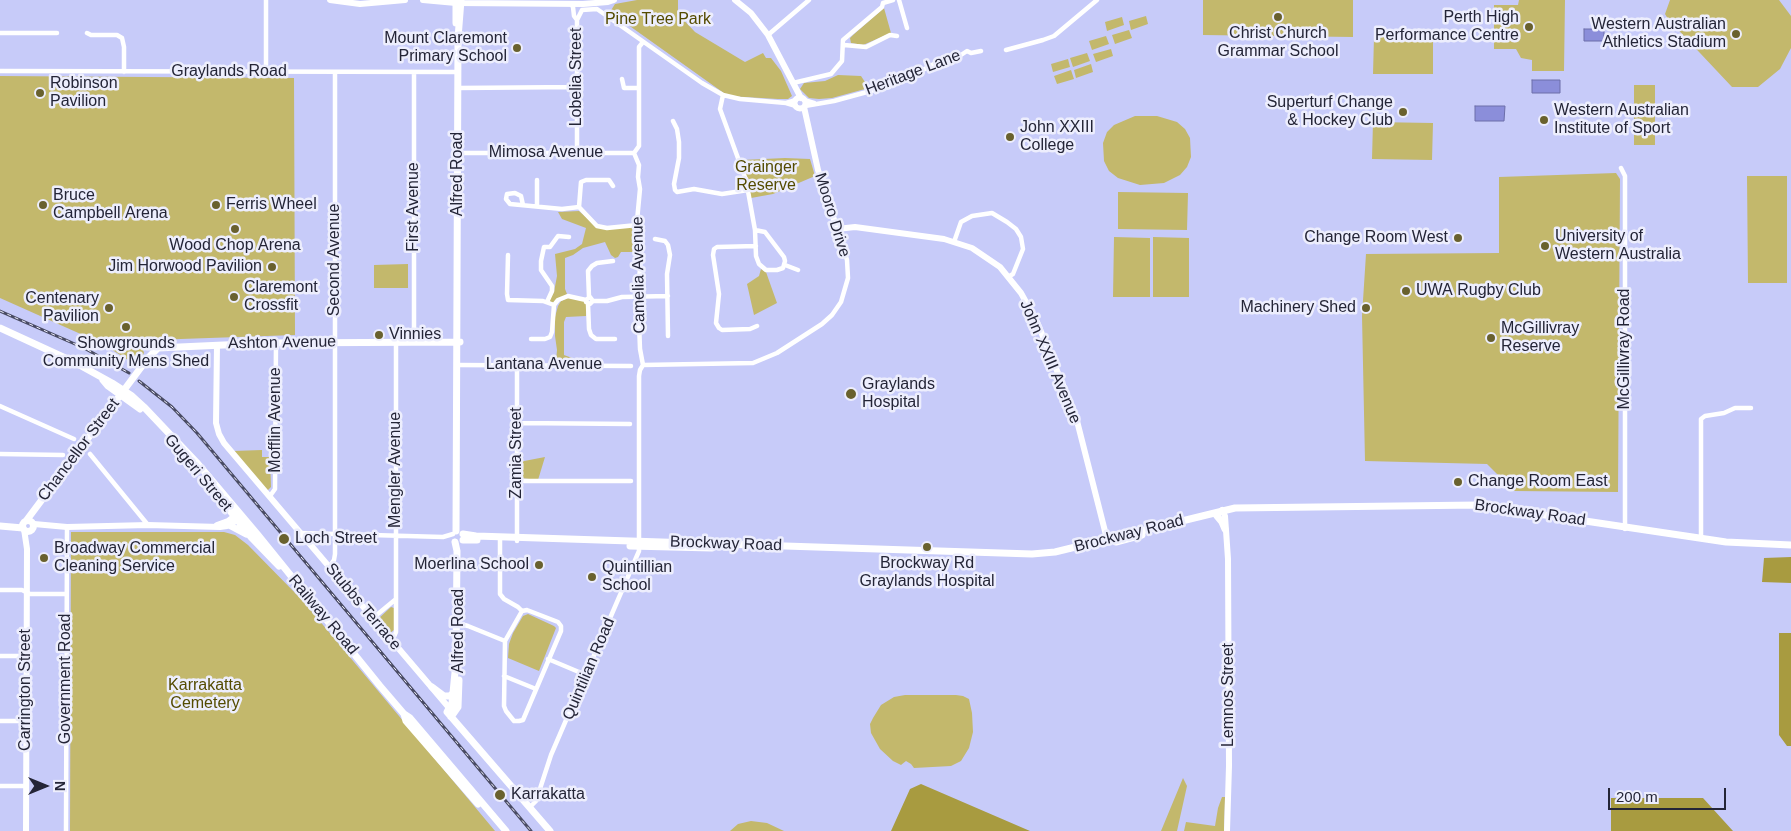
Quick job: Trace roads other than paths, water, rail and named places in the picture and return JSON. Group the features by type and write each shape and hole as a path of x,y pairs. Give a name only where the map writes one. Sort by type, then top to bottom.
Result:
{"main road":[{"name":"Alfred Road","path":"451,713 458,707 460,513 458,38 456,22 458,1"},
{"name":"Gugeri Street","path":"2,330 44,348 102,377 108,386 123,392 199,470 238,516 251,537 288,574"},
{"name":"Ashton Avenue","path":"123,392 158,348 276,342 458,342"},
{"name":"Chancellor Street","path":"28,526 34,510 123,392"},
{"name":"Brockway Road","path":"459,537 476,536 500,539 640,544 1032,554 1055,552 1108,541 1246,507 1483,505 1734,546 1791,550"},
{"path":"1223,513 1222,522 1225,529"},
{"name":"Railway Road","path":"238,516 258,535 404,714 410,718 506,831"},
{"path":"229,525 251,537"},
{"path":"2,526 28,526"},
{"name":"Brockway Road","path":"1625,528 1746,544 1791,545"},
{"name":"Alfred Road","path":"451,713 458,624"},
{"path":"432,687 444,696 450,696 453,693"},
{"name":"Stubbs Terrace","path":"451,713 550,831"},
{"name":"Railway Road","path":"404,714 406,721 500,831"},
{"name":"Stubbs Terrace","path":"530,805 555,831"}],"street":[{"path":"266,0 266,72"},
{"path":"330,0 360,4 405,0"},
{"path":"423,0 597,3 614,0"},
{"path":"565,2 588,0"},
{"name":"Mooro Drive","path":"643,365 753,363 770,357 817,328 837,309 846,287 848,278 846,260 794,85 768,35 751,13 735,0"},
{"path":"768,35 809,0"},
{"path":"794,85 831,74 842,61 843,43 882,7 883,2 892,0"},
{"path":"899,0 907,28"},
{"path":"1006,50 1054,36 1097,0"},
{"name":"Lobelia Street","path":"565,2 574,7 574,16 577,20 577,154"},
{"name":"Heritage Lane","path":"577,20 582,10 597,8 702,83 723,95 740,99 786,103 834,101 904,80 947,57 958,57 967,51 971,53 981,51"},
{"path":"0,33 57,33"},
{"path":"88,33 91,35 116,35 122,38 124,72"},
{"path":"843,43 866,47 890,35 897,36"},
{"name":"Camelia Avenue","path":"640,544 639,376 643,365 640,349 638,297 642,238 637,225 640,189 639,165 634,153 639,146 639,47 643,42"},
{"name":"Graylands Road","path":"0,70 458,72"},
{"name":"Second Avenue","path":"330,567 334,557 335,72"},
{"name":"First Avenue","path":"414,72 414,341"},
{"path":"622,79 624,88 622,95"},
{"path":"458,88 578,87"},
{"path":"624,88 639,88"},
{"path":"723,95 720,109 748,190 756,230 756,256 759,264 764,269 777,270 785,265"},
{"path":"673,121 677,129 679,142 679,158 674,184 677,192 694,189 722,194 748,190"},
{"name":"Mimosa Avenue","path":"458,153 634,153"},
{"name":"McGillivray Road","path":"1621,168 1625,176 1625,528"},
{"path":"536,206 537,180"},
{"path":"613,186 609,180 586,180 581,182 579,207 597,226 607,228 637,225"},
{"path":"523,205 562,210 579,207"},
{"path":"954,242 961,222 972,216 992,214 1007,222 1016,229 1021,237 1023,249 1013,274 1008,277"},
{"name":"John XXIII Avenue","path":"837,229 847,227 861,228 944,239 972,248 1000,267 1021,293 1037,322 1076,417 1108,541"},
{"path":"756,230 765,232 784,257 785,265"},
{"path":"547,302 552,286 541,270 544,247 550,247 558,236 569,237"},
{"path":"654,239 665,241 670,255 667,274 668,336"},
{"path":"756,246 716,247 713,255 719,294 716,323 719,328 722,330 750,329 757,326"},
{"path":"508,255 506,294 508,300 547,302 554,305"},
{"path":"613,261 597,263 588,271 589,329 591,335 596,339 615,339"},
{"path":"785,265 798,270"},
{"path":"531,339 550,337 554,305 558,300 568,296 607,301 622,297 668,296"},
{"name":"Mofflin Avenue","path":"270,496 275,488 276,342"},
{"name":"Mengler Avenue","path":"392,641 396,634 396,342"},
{"name":"Stubbs Terrace","path":"216,345 216,423 224,443 451,713"},
{"name":"Lantana Avenue","path":"458,365 631,366"},
{"name":"Zamia Street","path":"517,366 517,539"},
{"path":"0,406 74,439"},
{"path":"1701,538 1701,419 1704,416 1724,413 1735,408 1751,408"},
{"path":"517,423 630,424"},
{"path":"0,454 63,455"},
{"path":"90,454 148,525"},
{"path":"518,481 630,482"},
{"name":"Lemnos Street","path":"1223,513 1229,527 1229,766 1227,831"},
{"path":"28,526 148,525 211,526 220,528 229,525 238,516"},
{"path":"211,526 238,516"},
{"name":"Carrington Street","path":"26,831 26,592 28,526"},
{"name":"Government Road","path":"66,831 67,527"},
{"name":"Lemnos Street","path":"1225,529 1228,559"},
{"name":"Brockway Road","path":"300,533 459,537"},
{"path":"500,539 500,594 504,599 522,611 530,611 558,622 561,626 561,631 522,720 514,721 504,706 505,641 522,611"},
{"name":"Quintilian Road","path":"530,805 537,797 551,755 639,551 640,544"},
{"path":"0,590 22,590 30,594 66,594"},
{"path":"373,618 396,599"},
{"path":"458,624 505,641"},
{"path":"0,656 26,656"},
{"path":"548,659 586,675"},
{"name":"Stubbs Terrace","path":"419,674 432,687 451,713"},
{"path":"504,676 536,689"},
{"path":"0,721 26,721"},
{"path":"0,786 26,786"}],"water":[{"path":"1584,29 1604,29 1604,41 1584,41"},
{"path":"1532,80 1560,80 1560,93 1532,93"},
{"path":"1475,106 1505,106 1504,121 1475,121"}],"railway":[{"path":"0,311 84,348 129,373"},
{"path":"139,381 172,407 197,433 531,831"}],"place":[{"name":"Christ Church Grammar School","path":"1278,17"},
{"name":"Perth High Performance Centre","path":"1529,27"},
{"name":"Western Australian Athletics Stadium","path":"1736,34"},
{"name":"Mount Claremont Primary School","path":"517,48"},
{"name":"Robinson Pavilion","path":"40,93"},
{"name":"Superturf Change & Hockey Club","path":"1403,112"},
{"name":"Western Australian Institute of Sport","path":"1544,120"},
{"name":"John XXIII College","path":"1010,137"},
{"name":"Bruce Campbell Arena","path":"43,205"},
{"name":"Ferris Wheel","path":"216,205"},
{"name":"Wood Chop Arena","path":"235,229"},
{"name":"Change Room West","path":"1458,238"},
{"name":"University of Western Australia","path":"1545,246"},
{"name":"Jim Horwood Pavilion","path":"272,267"},
{"name":"UWA Rugby Club","path":"1406,291"},
{"name":"Claremont Crossfit","path":"234,297"},
{"name":"Centenary Pavilion","path":"109,308"},
{"name":"Machinery Shed","path":"1366,308"},
{"name":"Showgrounds Community Mens Shed","path":"126,327"},
{"name":"Vinnies","path":"379,335"},
{"name":"McGillivray Reserve","path":"1491,338"},
{"name":"Graylands Hospital","path":"851,394"},
{"name":"Change Room East","path":"1458,482"},
{"name":"Loch Street","path":"284,539"},
{"name":"Brockway Rd Graylands Hospital","path":"927,547"},
{"name":"Broadway Commercial Cleaning Service","path":"44,558"},
{"name":"Moerlina School","path":"539,565"},
{"name":"Quintillian School","path":"592,577"},
{"name":"Karrakatta","path":"500,795"}],"park label":[{"name":"Pine Tree Park","path":"658,20"},
{"name":"Grainger Reserve","path":"766,177"},
{"name":"Karrakatta Cemetery","path":"205,695"}]}
